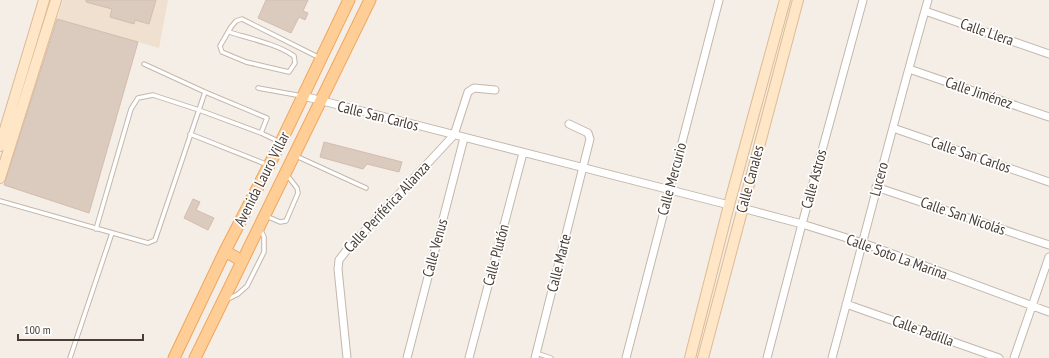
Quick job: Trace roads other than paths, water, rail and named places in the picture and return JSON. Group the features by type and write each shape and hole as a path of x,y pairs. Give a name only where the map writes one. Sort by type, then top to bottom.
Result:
{"main road":[{"path":"0,146 44,0"},
{"path":"0,178 56,0"},
{"name":"Avenida Lauro Villar","path":"174,358 225,251 281,142 349,0"},
{"name":"Avenida Lauro Villar","path":"195,358 370,0"},
{"name":"Calle Canales","path":"690,358 729,205 785,0"},
{"name":"Calle Canales","path":"703,358 798,0"},
{"path":"225,251 242,261"}],"street":[{"name":"Calle Mercurio","path":"626,358 719,0"},
{"name":"Calle Astros","path":"768,358 862,0"},
{"name":"Lucero","path":"832,358 863,243 876,187 928,0"},
{"name":"Calle Llera","path":"925,11 1049,54"},
{"name":"Calle Jiménez","path":"909,69 1049,117"},
{"path":"454,135 468,92 474,88 495,90"},
{"name":"Calle San Carlos","path":"303,96 729,205"},
{"path":"569,124 588,133 590,139 583,168"},
{"name":"Calle San Carlos","path":"893,128 1049,182"},
{"name":"Calle Periférica Alianza","path":"348,358 338,269 339,260 454,135"},
{"name":"Calle Venus","path":"407,358 464,138"},
{"name":"Calle Plutón","path":"469,358 523,153"},
{"name":"Calle Marte","path":"535,356 583,168"},
{"name":"Calle San Nicolás","path":"876,187 1049,245"},
{"name":"Calle Soto La Marina","path":"742,208 802,224 863,243 1049,312"},
{"path":"1014,358 1049,257"},
{"name":"Calle Padilla","path":"846,304 999,358"}],"lane":[{"path":"228,32 263,42 288,52 294,56 295,63 289,72 246,62 222,52 220,46 228,32 231,27 236,21 242,19 320,59"},
{"path":"144,64 267,118 261,133"},
{"path":"258,88 303,96"},
{"path":"0,201 148,243 155,240 205,92"},
{"path":"96,229 131,109 138,98 153,95 261,133 281,142"},
{"path":"190,134 269,165"},
{"path":"294,154 366,188"},
{"path":"222,302 238,294 247,286 264,252 262,221 286,222 298,193 297,188 285,173"},
{"path":"70,358 112,233"},
{"path":"535,356 551,358"}]}
